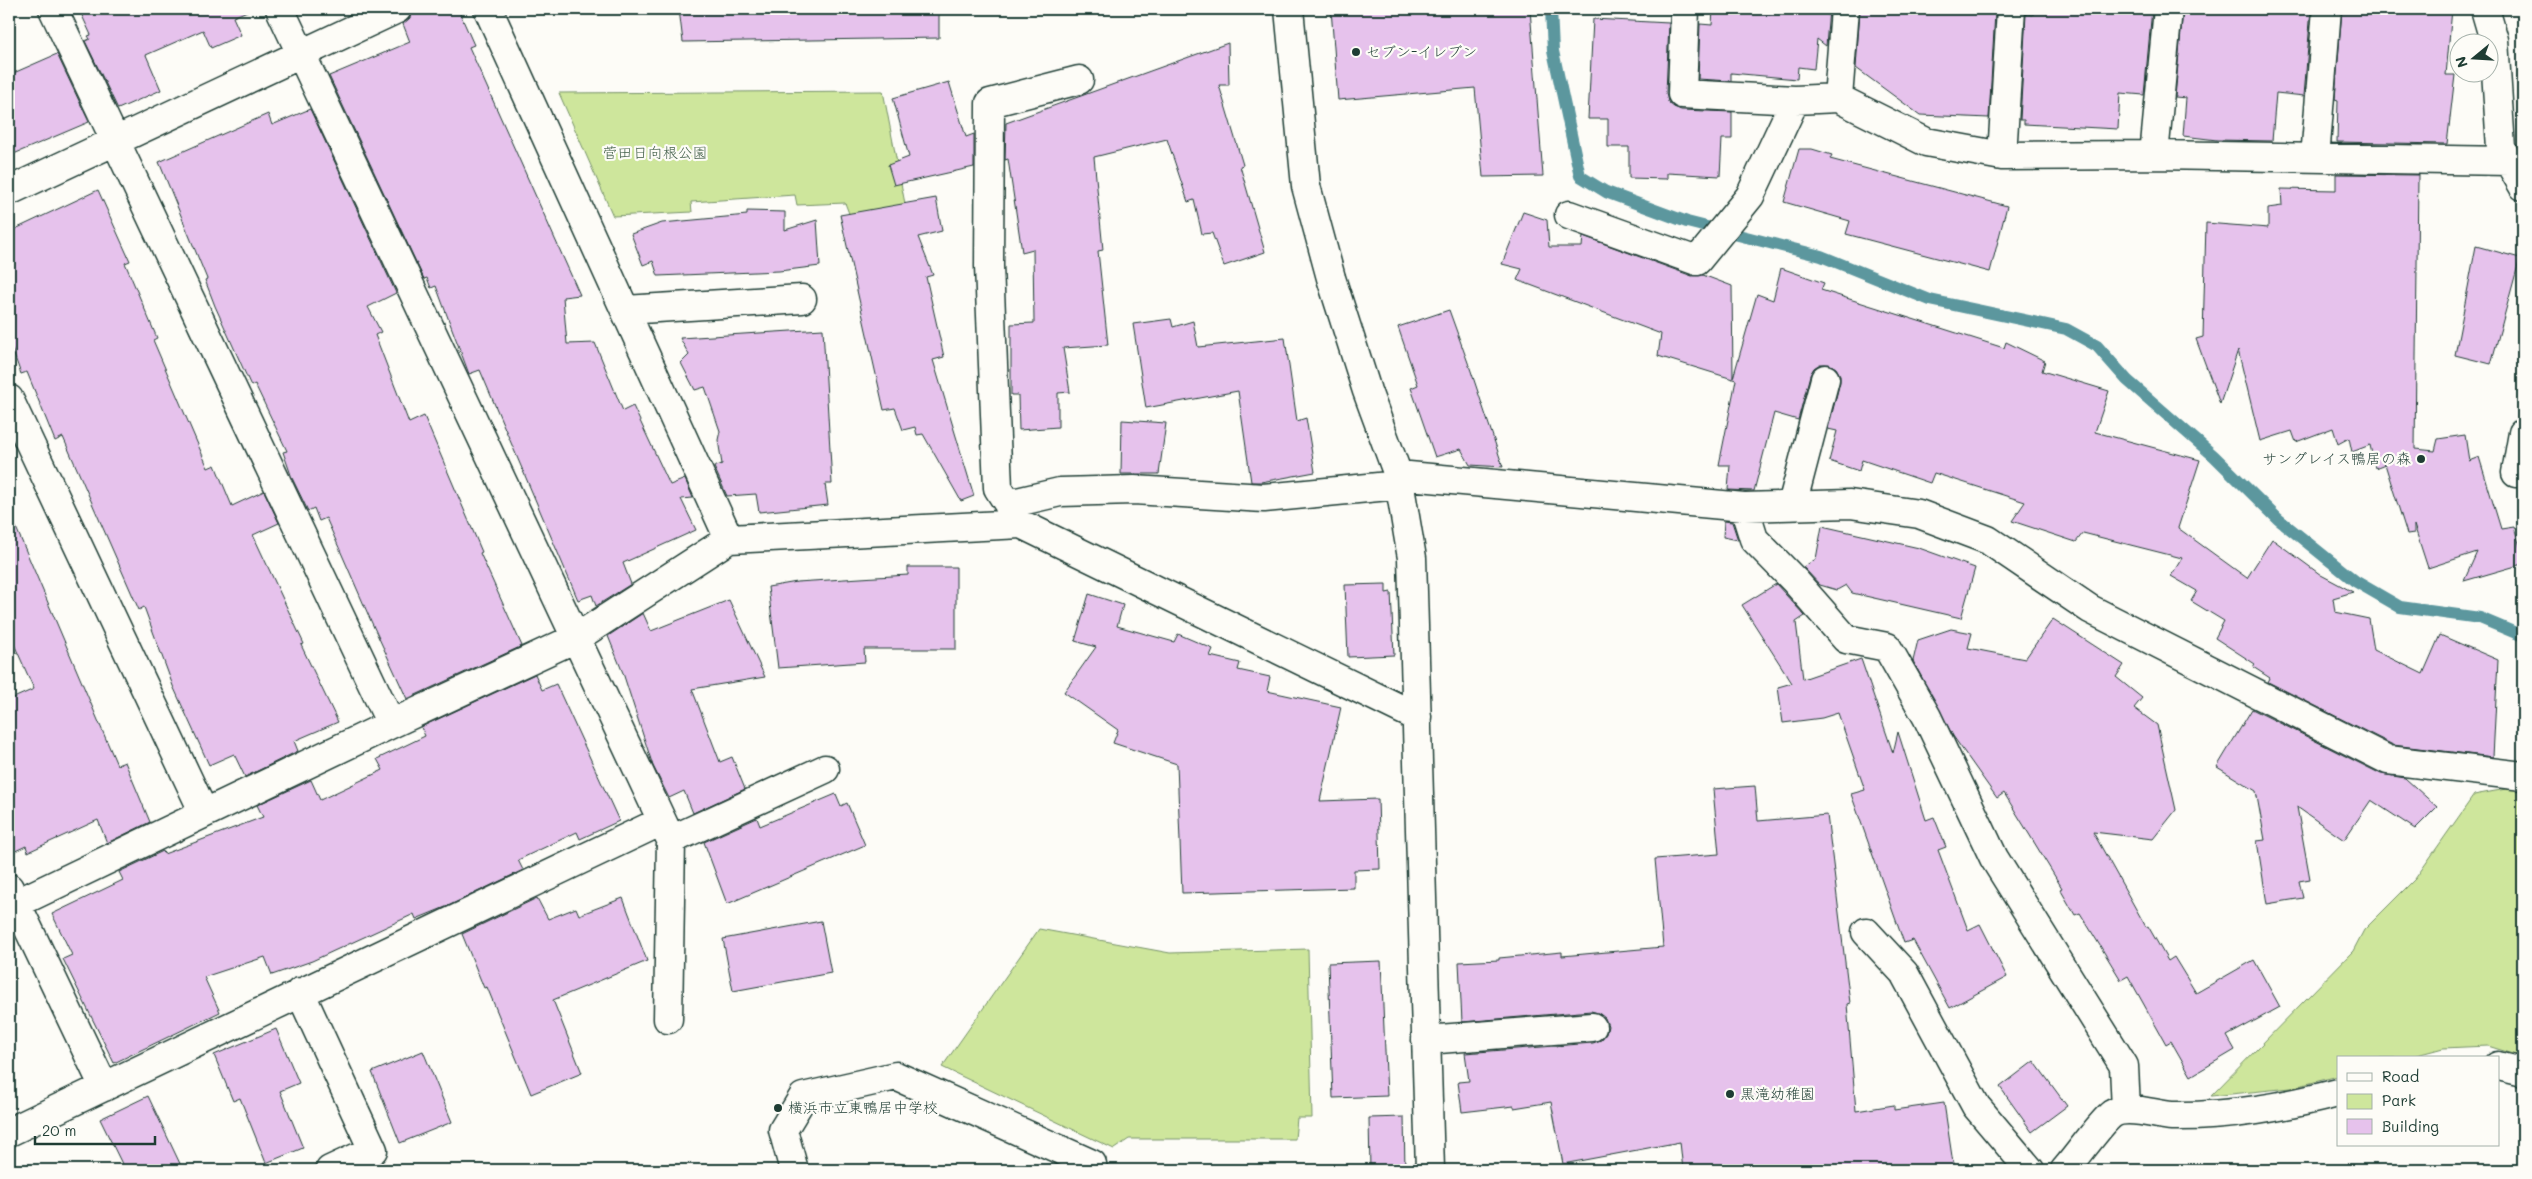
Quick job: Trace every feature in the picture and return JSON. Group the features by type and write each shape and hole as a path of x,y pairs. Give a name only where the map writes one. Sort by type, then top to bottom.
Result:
{"street":[{"path":"53,9 391,724"},
{"path":"280,9 666,831 668,1019"},
{"path":"9,191 397,9"},
{"path":"488,9 729,539"},
{"path":"1288,9 1306,186 1334,287 1367,390 1399,480 1412,558 1430,1170"},
{"path":"1684,9 1682,94 1795,100 1838,98 1926,142 2002,156 2154,155 2508,161"},
{"path":"1838,98 1845,9"},
{"path":"2002,156 2011,9"},
{"path":"2154,155 2168,9"},
{"path":"2315,158 2327,9"},
{"path":"2485,9 2494,40 2501,148 2523,186"},
{"path":"1079,80 990,103 989,266 998,488 1014,514 1416,718"},
{"path":"1569,215 1697,261 1750,196 1795,100"},
{"path":"625,310 802,299"},
{"path":"1792,505 1824,380"},
{"path":"9,399 204,813"},
{"path":"2516,473 2523,433"},
{"path":"104,1087 11,899 204,813 576,638 729,539 1014,514 1060,492 1134,490 1264,498 1399,480 1744,507 1850,504 1919,514 1988,540 2090,609 2388,760 2523,776"},
{"path":"1744,507 1754,539 1795,581 1846,639 1887,647 1927,717 1994,858 2124,1066 2126,1110"},
{"path":"9,1132 300,992 666,831 825,769"},
{"path":"1866,932 1904,973 1976,1106 2030,1170"},
{"path":"300,992 373,1150 330,1170"},
{"path":"1426,1040 1592,1027"},
{"path":"2500,1066 2523,1072"},
{"path":"794,1170 783,1130 803,1097 896,1076 1092,1164 1093,1170"},
{"path":"2065,1170 2112,1114 2126,1110 2170,1116 2222,1116 2295,1104 2337,1093"}],"green space":[{"name":"菅田日向根公園","path":"883,91 907,214 853,224 845,203 797,205 795,195 691,202 692,212 613,216 559,93"},
{"path":"2511,788 2523,790 2523,1057 2488,1046 2443,1048 2413,1056 2337,1056 2337,1076 2291,1088 2211,1096 2353,951 2364,930 2415,879 2474,795"},
{"path":"1039,929 1170,953 1308,949 1312,1118 1297,1118 1295,1139 1129,1139 1114,1149 942,1067"}],"building":[{"path":"79,9 252,9 233,17 241,35 211,48 203,30 146,55 161,90 118,109 85,41 90,39 88,36 91,35"},
{"path":"412,9 458,9 474,45 469,47 580,295 563,297 567,344 595,343 623,411 633,406 670,485 685,479 693,498 681,499 696,530 623,563 631,584 596,606 592,595 578,600 480,370 469,374 436,286 431,288 427,278 424,279 329,76 410,42 403,24 410,18"},
{"path":"679,9 939,9 939,38 683,42"},
{"path":"1331,9 1530,9 1543,176 1483,177 1475,88 1338,100"},
{"path":"1713,9 1772,14 1773,9 1829,9 1826,46 1817,39 1814,69 1798,67 1797,79 1731,73 1731,81 1698,79 1700,24 1712,25"},
{"path":"1860,9 1957,9 1995,12 1989,118 1920,115 1856,68"},
{"path":"2033,9 2152,9 2144,95 2120,93 2118,129 2024,124 2024,120 2020,120 2026,14 2033,15"},
{"path":"2183,9 2311,9 2304,96 2276,93 2272,141 2217,140 2183,136 2186,98 2175,97"},
{"path":"2342,9 2452,9 2446,75 2450,75 2450,82 2454,82 2447,144 2337,142 2338,100 2335,99"},
{"path":"1593,19 1669,23 1666,93 1668,102 1681,110 1732,112 1732,139 1722,139 1720,176 1667,173 1667,179 1629,178 1629,147 1608,147 1608,119 1588,119"},
{"path":"1228,43 1229,85 1219,85 1243,165 1240,166 1265,252 1224,266 1212,233 1202,234 1194,200 1188,202 1167,139 1094,157 1103,250 1098,251 1108,345 1063,348 1070,392 1058,393 1058,427 1019,430 1018,395 1011,395 1011,324 1034,323 1033,249 1022,252 1008,159 1005,160 1006,123"},
{"path":"57,54 89,122 9,156 9,75"},
{"path":"949,82 966,137 974,134 974,167 894,185 888,165 909,157 893,98"},
{"path":"310,109 396,293 368,307 381,332 375,335 409,423 424,416 482,552 480,553 522,646 407,699 326,518 319,521 314,508 308,511 292,478 283,452 287,451 255,384 251,386 215,306 205,280 207,279 159,162 268,114 272,125"},
{"path":"1799,149 1812,149 1832,155 1830,159 2007,206 1990,272 1846,234 1850,221 1784,202"},
{"path":"2336,174 2418,175 2415,449 2435,451 2438,439 2465,435 2469,461 2479,457 2501,529 2514,527 2523,556 2523,564 2464,581 2477,552 2428,568 2414,525 2414,533 2407,534 2385,464 2375,468 2370,445 2352,452 2349,438 2338,444 2333,428 2296,442 2292,431 2260,441 2238,350 2220,404 2196,339 2203,337 2206,223 2268,228 2268,208 2282,206 2281,189 2336,190"},
{"path":"98,190 130,261 125,263 157,338 153,340 208,468 215,465 232,506 264,491 279,523 253,535 304,644 301,645 338,722 294,741 298,751 245,777 234,754 209,765 173,686 144,607 139,610 63,437 55,441 27,372 21,374 9,341 9,232"},
{"path":"936,198 942,231 918,237 933,275 926,277 944,357 933,360 974,496 961,501 923,434 917,435 915,427 903,430 895,408 884,410 840,215"},
{"path":"747,211 785,212 785,230 817,220 820,266 779,271 658,276 653,261 643,265 631,234 662,223 747,215"},
{"path":"1523,212 1547,220 1549,247 1582,247 1583,236 1692,276 1703,275 1732,286 1733,378 1757,294 1773,300 1781,268 1824,283 1821,290 2004,348 2006,342 2045,361 2042,371 2109,391 2095,432 2200,460 2178,528 2247,578 2272,539 2321,575 2353,592 2333,598 2335,612 2369,619 2374,650 2423,674 2440,635 2498,660 2493,757 2393,745 2268,682 2270,678 2253,667 2255,664 2215,638 2224,621 2191,601 2197,591 2171,576 2182,558 2083,533 2076,542 2012,521 2025,502 1934,473 1930,483 1862,460 1859,471 1829,461 1837,431 1828,429 1840,382 1840,375 1836,368 1829,364 1820,364 1814,368 1810,375 1798,420 1774,413 1754,491 1728,490 1730,465 1719,465 1736,380 1658,356 1661,334 1517,280 1522,269 1502,264"},
{"path":"2476,246 2520,258 2491,364 2455,355"},
{"path":"1449,310 1503,467 1470,465 1461,449 1435,457 1411,388 1418,385 1398,327"},
{"path":"1171,319 1173,327 1193,321 1198,347 1285,338 1297,421 1306,418 1315,472 1261,482 1251,482 1238,391 1146,408 1133,324"},
{"path":"823,329 832,484 825,484 828,505 759,512 756,494 727,496 714,467 722,464 718,440 720,431 705,387 695,390 681,363 689,355 680,338"},
{"path":"1122,420 1166,423 1159,474 1121,474"},
{"path":"9,511 117,765 125,762 150,822 107,843 98,820 28,852 26,846 9,854 9,700 34,689 9,633"},
{"path":"1724,521 1732,522 1738,540 1723,537"},
{"path":"1822,526 1919,548 1975,568 1961,618 1852,593 1846,585 1837,590 1820,585 1803,567 1816,559"},
{"path":"908,567 956,567 956,649 864,649 865,662 778,668 768,587 797,582 908,575"},
{"path":"1386,584 1386,593 1391,592 1394,655 1348,657 1345,585"},
{"path":"1776,584 1805,616 1796,622 1803,679 1861,659 1893,753 1898,732 1926,820 1934,817 1946,847 1938,850 1968,930 1980,924 2007,977 1950,1008 1913,940 1904,943 1851,794 1865,790 1838,713 1822,718 1783,723 1778,687 1792,683 1742,605"},
{"path":"1089,594 1123,605 1117,626 1174,642 1178,634 1213,649 1210,656 1240,663 1238,670 1270,677 1267,691 1341,707 1320,801 1378,799 1380,869 1354,870 1354,888 1182,893 1177,764 1113,743 1118,730 1064,692 1096,647 1075,641"},
{"path":"729,600 765,677 692,689 720,762 732,757 745,789 693,813 684,791 669,798 653,766 623,673 608,636 643,613 651,631"},
{"path":"2053,619 2124,665 2116,677 2142,698 2134,708 2157,725 2176,810 2153,839 2093,832 2146,927 2148,926 2168,961 2174,957 2196,993 2254,960 2280,1007 2227,1036 2235,1050 2191,1076 2171,1041 2166,1044 2128,976 2121,980 2080,913 2075,915 2060,889 2062,888 2004,793 1997,798 1953,736 1913,661 1918,640 1951,629 1972,633 1968,648 2025,659"},
{"path":"535,674 542,690 556,684 619,821 580,839 577,832 518,860 523,870 448,906 416,919 414,914 312,961 272,975 265,957 204,977 220,1012 114,1063 63,959 72,955 52,914 123,880 119,872 163,851 164,854 263,817 257,805 311,780 320,800 383,770 377,759 425,736 421,727"},
{"path":"2252,709 2381,774 2405,778 2437,807 2415,829 2371,800 2344,840 2297,807 2310,879 2299,881 2303,898 2267,904 2257,841 2265,840 2256,791 2217,767"},
{"path":"1755,786 1758,821 1827,815 1850,1003 1847,1004 1856,1111 1894,1105 1894,1110 1944,1103 1954,1170 1683,1170 1680,1142 1563,1164 1551,1102 1514,1108 1514,1106 1462,1112 1458,1082 1469,1081 1465,1053 1593,1043 1601,1040 1606,1034 1608,1026 1605,1018 1591,1011 1462,1022 1459,962 1499,960 1499,958 1562,952 1562,956 1663,947 1655,859 1719,854 1713,789"},
{"path":"836,794 841,806 847,803 865,845 727,904 704,842 757,818 760,826"},
{"path":"537,898 548,919 576,908 579,915 623,898 647,961 553,1000 582,1073 531,1094 487,987 484,988 462,934"},
{"path":"821,921 831,973 733,991 723,939"},
{"path":"1381,961 1387,1096 1333,1098 1328,963"},
{"path":"276,1029 299,1083 280,1091 303,1148 266,1163 240,1098 233,1101 214,1055"},
{"path":"423,1051 452,1122 400,1143 372,1072"},
{"path":"2034,1061 2067,1106 2032,1132 2000,1087"},
{"path":"148,1096 183,1170 125,1170 100,1119"},
{"path":"1404,1117 1405,1170 1370,1170 1369,1118"}],"waterway":[{"path":"1551,9 1553,51 1580,176 1606,192 1687,222 1821,256 1930,300 2066,329 2097,346 2127,380 2214,456 2278,519 2355,581 2400,607 2480,618 2523,636"}],"place":[{"name":"セブン-イレブン","path":"1356,52"},
{"name":"サングレイス鴨居の森","path":"2421,459"},
{"name":"黒滝幼稚園","path":"1730,1094"},
{"name":"横浜市立東鴨居中学校","path":"778,1108"}]}
